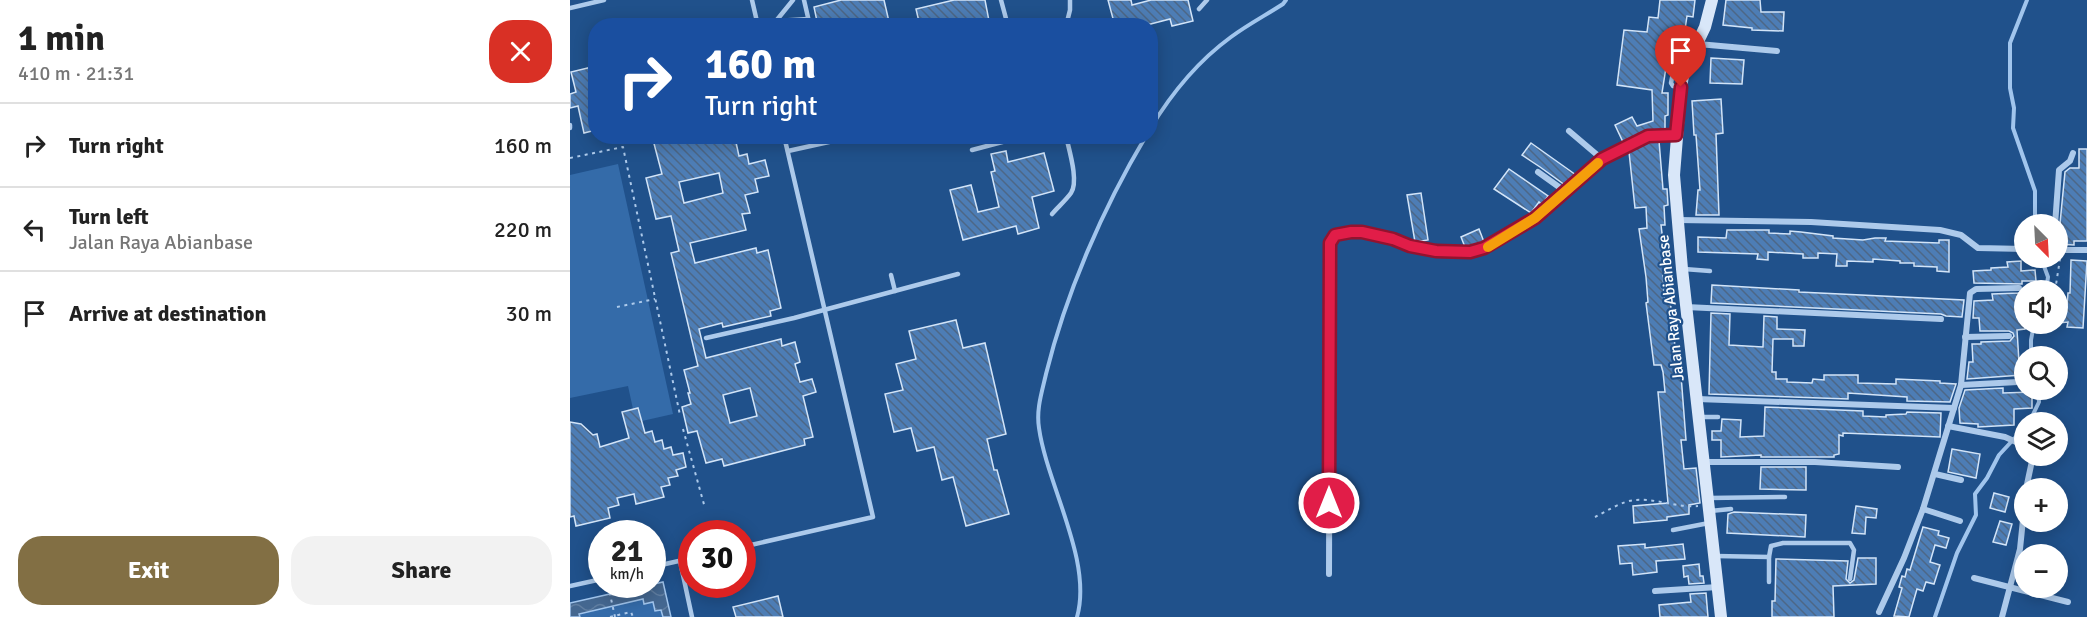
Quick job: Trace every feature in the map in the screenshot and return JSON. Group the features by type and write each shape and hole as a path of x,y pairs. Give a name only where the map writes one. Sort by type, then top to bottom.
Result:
{"main road":[{"name":"Jalan Raya Abianbase","path":"1712,0 1705,27 1684,71 1676,135 1674,175 1686,307 1716,556 1721,617"}],"street":[{"path":"1697,44 1777,51"},
{"path":"1569,131 1602,159"},
{"path":"1329,574 1330,243 1338,233 1351,232 1393,239 1410,246 1436,251 1470,252 1495,244 1535,218 1602,159 1648,136 1676,135"},
{"path":"2056,214 2059,170 2070,161 2073,153"},
{"path":"1538,172 1566,192"},
{"path":"1677,220 1811,222 1940,230 1961,234 1978,249 2014,249"},
{"path":"2068,250 2087,250"},
{"path":"1879,612 1923,509 1961,385 1970,293 1973,290 2014,288"},
{"path":"1686,307 1941,319"},
{"path":"1965,337 2009,336"},
{"path":"1961,385 2014,382"},
{"path":"1696,399 1954,408"},
{"path":"1948,426 2014,441"},
{"path":"1704,462 1815,462 1898,467"},
{"path":"1935,474 1961,480"},
{"path":"1923,509 1960,521"},
{"path":"2002,617 2020,549 2022,532"},
{"path":"1974,578 2068,602"},
{"path":"1655,591 1718,587"}],"lane":[{"path":"570,8 604,0"},
{"path":"752,0 756,18"},
{"path":"778,18 793,0"},
{"path":"804,0 808,18"},
{"path":"1001,0 1006,18"},
{"path":"1068,18 1070,0"},
{"path":"1199,9 1207,0"},
{"path":"756,544 873,517 786,144"},
{"path":"788,151 819,144"},
{"path":"972,150 995,144"},
{"path":"1052,214 1071,194 1074,187 1075,179 1068,144"},
{"path":"1682,269 1710,271"},
{"path":"706,338 794,318 958,274"},
{"path":"891,275 895,291"},
{"path":"1698,417 1718,417"},
{"path":"1673,530 1710,509 1785,497"},
{"path":"1710,509 1731,509"},
{"path":"1769,582 1770,546 1783,543 1850,543 1854,550 1850,579"},
{"path":"1716,556 1769,557"},
{"path":"570,586 588,582"},
{"path":"688,598 692,617"}],"path":[{"path":"570,158 623,147 680,415"},
{"path":"617,307 655,299"},
{"path":"683,429 705,508"},
{"path":"1595,516 1633,500 1710,509"},
{"path":"610,598 613,617 632,612 633,617"}],"shaded area":[{"path":"618,164 673,414 642,421 638,408 633,409 628,386 570,398 570,175"},
{"path":"643,599 656,605 663,617 580,617 579,614"}],"water":[{"path":"666,595 671,617 663,617 661,610 655,611 653,602 644,604 643,599 579,614 580,617 570,617 570,603 592,598 666,598"}],"building":[{"path":"841,0 884,0 888,18 816,18 814,7"},
{"path":"954,0 985,0 988,18 918,18 916,9"},
{"path":"1108,0 1131,0 1132,5 1151,0 1188,0 1193,21 1172,26 1170,19 1158,22 1158,18 1113,18"},
{"path":"1660,0 1695,0 1693,17 1687,16 1683,43 1665,41 1663,60 1667,61 1662,93 1668,93 1668,115 1665,116 1665,130 1647,131 1623,142 1615,125 1632,117 1637,126 1653,121 1652,90 1617,85 1624,30 1647,32 1649,17 1658,18"},
{"path":"1726,0 1760,0 1761,12 1784,12 1783,31 1752,30 1752,28 1723,25"},
{"path":"1711,58 1744,60 1742,84 1710,83"},
{"path":"588,68 588,132 584,133 578,106 570,108 570,94 576,92 571,72"},
{"path":"1721,99 1723,133 1716,134 1719,215 1696,215 1698,190 1700,190 1692,101"},
{"path":"1650,141 1659,141 1663,189 1667,189 1668,205 1664,206 1665,225 1661,225 1667,274 1663,275 1665,300 1670,299 1678,375 1681,375 1686,440 1681,440 1684,469 1696,468 1700,503 1689,505 1689,514 1667,517 1667,520 1634,523 1633,506 1668,503 1658,392 1665,392 1663,372 1661,365 1654,365 1639,229 1647,228 1646,207 1635,208 1629,152"},
{"path":"1531,143 1576,175 1565,185 1522,155"},
{"path":"654,144 736,144 739,156 747,154 749,164 765,160 769,176 755,179 758,192 745,195 750,213 742,214 746,230 690,243 695,263 756,248 757,253 768,250 781,308 770,311 771,316 723,327 722,323 699,329 706,358 781,339 782,346 795,342 800,362 795,364 800,382 812,379 816,392 803,396 813,437 804,439 805,445 724,466 722,459 706,463 697,431 688,433 682,407 691,404 684,370 698,366 671,253 679,251 671,216 656,219 646,178 662,174","holes":["719,173 723,193 684,203 679,182","750,388 757,416 730,423 723,395"]},
{"path":"2079,149 2087,149 2087,241 2074,241 2074,245 2068,245 2068,214 2061,214 2065,172 2070,168 2079,168"},
{"path":"1006,151 1008,162 1044,153 1054,191 1032,197 1039,228 1018,234 1016,226 963,240 950,190 971,185 978,212 999,207 991,172 995,171 991,154"},
{"path":"1509,169 1548,196 1542,205 1539,202 1531,213 1494,189"},
{"path":"1421,193 1428,240 1415,242 1407,195"},
{"path":"1479,229 1484,242 1465,247 1461,237"},
{"path":"1727,230 1769,230 1769,233 1790,234 1790,231 1833,236 1833,238 1863,240 1886,238 1885,241 1939,243 1939,240 1949,240 1949,272 1937,271 1937,267 1914,266 1914,263 1873,259 1873,262 1847,261 1847,266 1836,266 1837,254 1818,253 1818,258 1803,258 1803,254 1768,252 1768,260 1757,259 1758,254 1698,252 1698,237 1726,238"},
{"path":"2071,260 2087,261 2083,328 2068,327 2068,293 2070,293"},
{"path":"2007,262 2014,262 2014,268 2021,268 2021,271 2035,270 2036,280 2014,280 2014,284 1974,283 1973,271 2008,267"},
{"path":"1712,285 1799,290 1799,292 1964,300 1962,317 1941,314 1711,303"},
{"path":"2014,293 2014,334 2017,334 2018,346 2014,346 2014,376 1967,379 1969,362 1973,362 1972,344 2010,341 2014,336 2009,331 1980,331 1979,318 1973,318 1974,301 1993,300 1992,294"},
{"path":"1711,313 1730,314 1729,345 1763,347 1764,316 1777,317 1777,329 1805,330 1804,346 1793,346 1793,339 1773,339 1772,372 1776,372 1776,379 1812,383 1813,379 1824,380 1824,375 1858,375 1858,383 1896,384 1896,379 1956,384 1950,402 1907,401 1907,397 1848,393 1848,399 1709,394"},
{"path":"956,320 963,348 985,343 1006,434 987,439 994,470 997,470 1009,514 966,526 953,477 942,480 934,447 917,451 911,428 894,432 885,394 903,390 896,364 916,359 909,331"},
{"path":"2003,388 2003,393 2014,393 2014,400 2032,400 2032,408 2014,409 2014,425 1978,427 1978,424 1960,423 1959,408 1965,390"},
{"path":"1765,407 1863,411 1863,416 1886,417 1886,415 1906,414 1907,412 1941,413 1940,437 1843,433 1843,436 1839,435 1839,454 1834,457 1761,457 1761,455 1721,457 1721,440 1712,440 1712,431 1721,431 1722,419 1741,420 1740,437 1764,436"},
{"path":"638,408 645,433 652,431 655,442 662,440 664,449 671,447 673,455 683,453 686,467 676,470 678,476 668,478 670,485 661,487 664,497 636,504 634,494 617,498 619,505 608,508 610,518 588,520 588,523 576,526 574,516 570,517 570,422 581,424 593,435 597,434 600,447 629,438 622,412"},
{"path":"1952,449 1980,454 1976,478 1948,472"},
{"path":"1761,467 1806,467 1806,490 1760,489"},
{"path":"1994,493 2009,497 2005,512 1990,508"},
{"path":"1856,506 1877,509 1876,518 1866,517 1865,534 1852,533"},
{"path":"1734,512 1806,515 1805,537 1727,533 1728,514"},
{"path":"2000,521 2012,524 2006,545 1993,542"},
{"path":"1923,527 1939,531 1938,535 1949,538 1946,548 1935,545 1930,562 1940,565 1934,584 1926,582 1923,591 1917,589 1909,617 1894,616 1902,588 1899,587 1902,576 1905,577 1907,569 1910,570"},
{"path":"1645,544 1645,548 1683,544 1685,559 1656,561 1657,572 1633,575 1632,563 1620,564 1618,546"},
{"path":"1858,558 1876,558 1876,584 1833,586 1834,617 1772,617 1772,601 1775,601 1776,559 1848,561 1846,579 1850,583 1854,580"},
{"path":"1699,564 1700,576 1703,576 1704,583 1689,584 1688,576 1684,577 1683,566"},
{"path":"1706,593 1708,617 1660,617 1659,605 1691,602 1690,594"},
{"path":"778,596 783,617 736,617 733,607"}],"waterway":[{"path":"1158,117 1196,67 1219,46 1286,0"},
{"path":"2027,0 2010,43 2010,88 2014,108 2013,128 2035,191 2035,214"},
{"path":"1077,617 1080,595 1079,572 1067,523 1044,450 1038,421 1039,407 1054,343 1075,282 1115,192 1141,144"},
{"path":"2045,268 2048,280"},
{"path":"2031,346 2032,334"},
{"path":"2034,412 2039,400"},
{"path":"1935,617 1957,553 1976,515 1975,494 1987,478 1999,455 2014,439"}],"slow traffic":[{"path":"1488,247 1535,218 1598,163"}],"route":[{"path":"1329,503 1330,243 1335,235 1362,232 1436,251 1470,252 1495,244 1535,218 1602,159 1648,136 1676,135 1681,87"}]}
